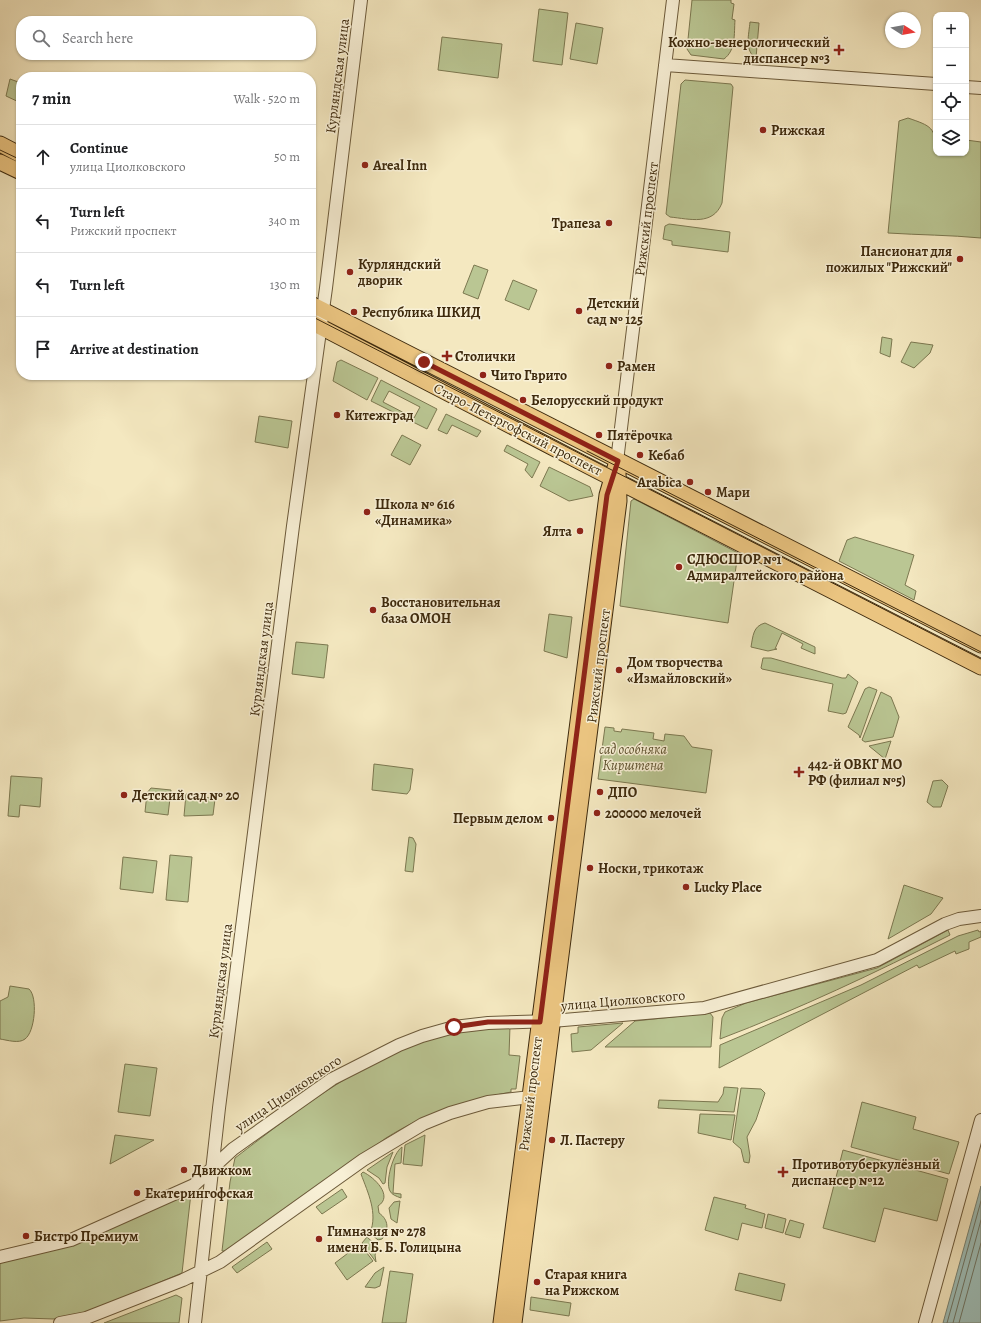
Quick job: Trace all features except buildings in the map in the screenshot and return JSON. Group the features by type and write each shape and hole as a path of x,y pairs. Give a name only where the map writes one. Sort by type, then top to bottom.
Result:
{"main road":[{"path":"0,144 16,152"},
{"path":"0,162 16,170"},
{"name":"Старо-Петергофский проспект","path":"317,307 981,645"},
{"name":"Старо-Петергофский проспект","path":"316,324 981,667"},
{"name":"Рижский проспект","path":"501,1323 546,1021 607,495 615,479 618,461"},
{"name":"Рижский проспект","path":"514,1323 536,1096"}],"street":[{"name":"Курляндская улица","path":"316,324 317,307 361,0"},
{"name":"Рижский проспект","path":"618,461 673,0"},
{"path":"665,65 933,84"},
{"path":"969,87 981,88"},
{"name":"Курляндская улица","path":"195,1323 213,1169 218,1108 309,380"},
{"name":"улица Циолковского","path":"0,1257 71,1240 194,1184 213,1169 233,1149 320,1087 350,1069 399,1045 435,1032 469,1024 546,1021 683,1010 717,1005 877,960 945,924 959,919 981,916"},
{"path":"60,1323 86,1318 183,1280 234,1253 364,1160 409,1131 450,1113 488,1102 536,1096"},
{"path":"925,1323 981,1120"}],"green space":[{"path":"692,0 731,0 731,3 734,4 732,19 735,20 734,41 731,51 724,59 691,55 687,49"},
{"path":"539,9 568,13 562,65 533,61"},
{"path":"750,22 759,23 756,58 750,51 748,42"},
{"path":"576,23 603,28 597,64 570,59"},
{"path":"442,37 502,44 498,78 438,70"},
{"path":"10,79 16,81 16,101 6,96"},
{"path":"685,80 731,84 733,87 722,203 713,215 707,218 693,220 670,217 666,214 681,84"},
{"path":"908,118 922,123 931,129 933,133 933,156 969,156 969,140 981,142 981,238 888,233 899,121"},
{"path":"669,224 730,232 728,252 672,245 672,241 663,239 665,226"},
{"path":"474,265 488,270 478,299 463,293"},
{"path":"513,280 537,290 529,310 505,300"},
{"path":"882,337 892,339 890,357 880,353"},
{"path":"911,342 933,345 930,353 914,368 901,362"},
{"path":"341,360 378,378 367,400 333,381 337,362"},
{"path":"381,380 437,409 427,429 371,401","holes":["389,391 420,407 414,418 383,402"]},
{"path":"446,414 481,431 477,437 452,425 447,434 438,430"},
{"path":"259,416 292,421 288,448 255,442"},
{"path":"402,435 421,445 410,465 391,455"},
{"path":"507,445 540,462 532,478 525,470 528,464 504,451"},
{"path":"549,467 590,487 593,496 569,501 540,486"},
{"name":"СДЮСШОР №1 Адмиралтейского района","path":"634,499 738,553 728,623 620,606 631,501"},
{"path":"855,537 914,555 905,585 916,591 914,600 839,561 847,540"},
{"path":"549,614 572,617 567,658 544,651"},
{"path":"765,623 815,647 815,654 801,648 803,644 782,633 775,649 777,649 768,651 751,647 753,635 756,629 761,624"},
{"path":"296,642 328,645 324,678 292,674"},
{"path":"763,658 771,658 842,678 846,678 848,674 858,682 846,713 843,714 828,711 833,684 762,669"},
{"path":"869,687 877,690 860,738 859,735 848,727 865,689"},
{"path":"881,692 891,697 899,717 893,737 865,742 862,740"},
{"name":"сад особняка Кирштена","path":"605,727 614,728 614,731 621,732 622,729 654,733 653,739 664,741 665,734 684,736 692,747 712,750 706,793 598,779"},
{"path":"891,741 885,759 869,746"},
{"path":"374,764 413,769 410,790 407,794 372,790"},
{"path":"11,776 42,778 40,807 20,805 19,817 8,816"},
{"path":"942,780 948,786 941,807 933,807 927,802 933,781"},
{"path":"151,788 171,790 168,815 145,812 147,793"},
{"path":"186,794 215,799 213,815 184,816"},
{"path":"409,837 413,838 416,844 413,872 405,871"},
{"path":"170,855 192,857 188,902 166,900"},
{"path":"123,857 157,861 153,893 120,889"},
{"path":"904,885 943,898 931,914 888,939"},
{"path":"948,930 950,935 865,977 808,1003 720,1039 722,1018 725,1012 746,1003 877,968"},
{"path":"978,930 979,932 981,931 981,937 969,942 969,949 956,954 955,951 919,968 917,965 719,1068 720,1045 861,985 958,936"},
{"path":"10,986 29,989 34,999 34,1014 31,1029 25,1039 20,1041 0,1039 0,1001 8,997"},
{"path":"710,1013 713,1017 711,1047 605,1047 635,1021"},
{"path":"623,1023 591,1050 572,1052 571,1034 578,1033 578,1027"},
{"path":"510,1026 509,1055 520,1056 516,1089 511,1089 511,1092 477,1099 446,1109 401,1129 386,1138 229,1251 222,1251 230,1182 235,1158 313,1100 340,1082 397,1052 427,1040 459,1031"},
{"path":"125,1064 157,1068 150,1116 118,1112"},
{"path":"724,1087 738,1088 734,1112 658,1108 659,1100 718,1102 723,1094"},
{"path":"741,1088 761,1089 765,1093 756,1120 747,1137 750,1156 749,1163 744,1162 741,1149 733,1142"},
{"path":"862,1102 916,1117 913,1129 959,1142 949,1174 851,1147"},
{"path":"700,1114 735,1115 731,1140 698,1133"},
{"path":"115,1135 154,1140 110,1164"},
{"path":"425,1135 422,1166 403,1164 405,1145"},
{"path":"402,1147 401,1163 395,1164 393,1193 401,1194 401,1198 394,1195 390,1191 388,1181 393,1161"},
{"path":"843,1150 948,1179 937,1221 884,1208 875,1242 823,1228"},
{"path":"393,1152 387,1167 385,1183 383,1184 379,1178 367,1170"},
{"path":"363,1172 377,1182 383,1192 384,1197 378,1206 379,1213 385,1219 387,1229 382,1239 378,1240 370,1233 373,1211 361,1174"},
{"path":"342,1189 347,1197 322,1214 316,1207"},
{"path":"188,1192 191,1193 182,1273 88,1312 54,1319 24,1318 0,1321 0,1262"},
{"path":"714,1197 746,1205 745,1208 765,1214 762,1228 742,1223 738,1240 705,1230"},
{"path":"400,1201 397,1223 391,1219 389,1208 394,1202"},
{"path":"768,1214 786,1219 783,1233 765,1228"},
{"path":"790,1220 804,1224 800,1238 785,1234"},
{"path":"367,1237 378,1247 375,1255 376,1262 362,1243"},
{"path":"267,1242 272,1249 237,1273 232,1267"},
{"path":"360,1244 373,1261 347,1280 335,1263"},
{"path":"384,1267 380,1286 375,1288 365,1287 375,1273"},
{"path":"390,1271 413,1274 406,1323 382,1323"},
{"path":"739,1273 785,1284 781,1301 735,1290"},
{"path":"176,1295 182,1298 179,1323 104,1323"},
{"path":"531,1297 571,1303 569,1316 530,1310"}],"water":[{"path":"981,1186 981,1323 943,1323"}],"tram line":[{"path":"0,150 16,158"},
{"path":"316,319 981,659"},
{"path":"587,451 981,652"}],"place":[{"name":"Кожно-венерологический диспансер №3","path":"839,50"},
{"name":"Рижская","path":"763,130"},
{"name":"Areal Inn","path":"365,165"},
{"name":"Трапеза","path":"609,223"},
{"name":"Пансионат для пожилых \"Рижский\"","path":"960,259"},
{"name":"Курляндский дворик","path":"350,272"},
{"name":"Детский сад № 125","path":"579,311"},
{"name":"Республика ШКИД","path":"354,312"},
{"name":"Столички","path":"447,356"},
{"name":"Рамен","path":"609,366"},
{"name":"Чито Гврито","path":"483,375"},
{"name":"Белорусский продукт","path":"523,400"},
{"name":"Китежград","path":"337,415"},
{"name":"Пятёрочка","path":"599,435"},
{"name":"Кебаб","path":"640,455"},
{"name":"Arabica","path":"690,482"},
{"name":"Мари","path":"708,492"},
{"name":"Школа № 616 «Динамика»","path":"367,512"},
{"name":"Ялта","path":"580,531"},
{"name":"СДЮСШОР №1 Адмиралтейского района","path":"679,567"},
{"name":"Восстановительная база ОМОН","path":"373,610"},
{"name":"Дом творчества «Измайловский»","path":"619,670"},
{"name":"442-й ОВКГ МО РФ (филиал №5)","path":"799,772"},
{"name":"ДПО","path":"600,792"},
{"name":"Детский сад № 20","path":"124,795"},
{"name":"200000 мелочей","path":"597,813"},
{"name":"Первым делом","path":"551,818"},
{"name":"Носки, трикотаж","path":"590,868"},
{"name":"Lucky Place","path":"686,887"},
{"name":"Л. Пастеру","path":"552,1140"},
{"name":"Движком","path":"184,1170"},
{"name":"Противотуберкулёзный диспансер №12","path":"783,1172"},
{"name":"Екатерингофская","path":"137,1193"},
{"name":"Бистро Премиум","path":"26,1236"},
{"name":"Гимназия № 278 имени Б. Б. Голицына","path":"319,1239"},
{"name":"Старая книга на Рижском","path":"537,1282"}],"route":[{"path":"424,362 618,461 607,495 540,1022 488,1022 454,1027"}]}
